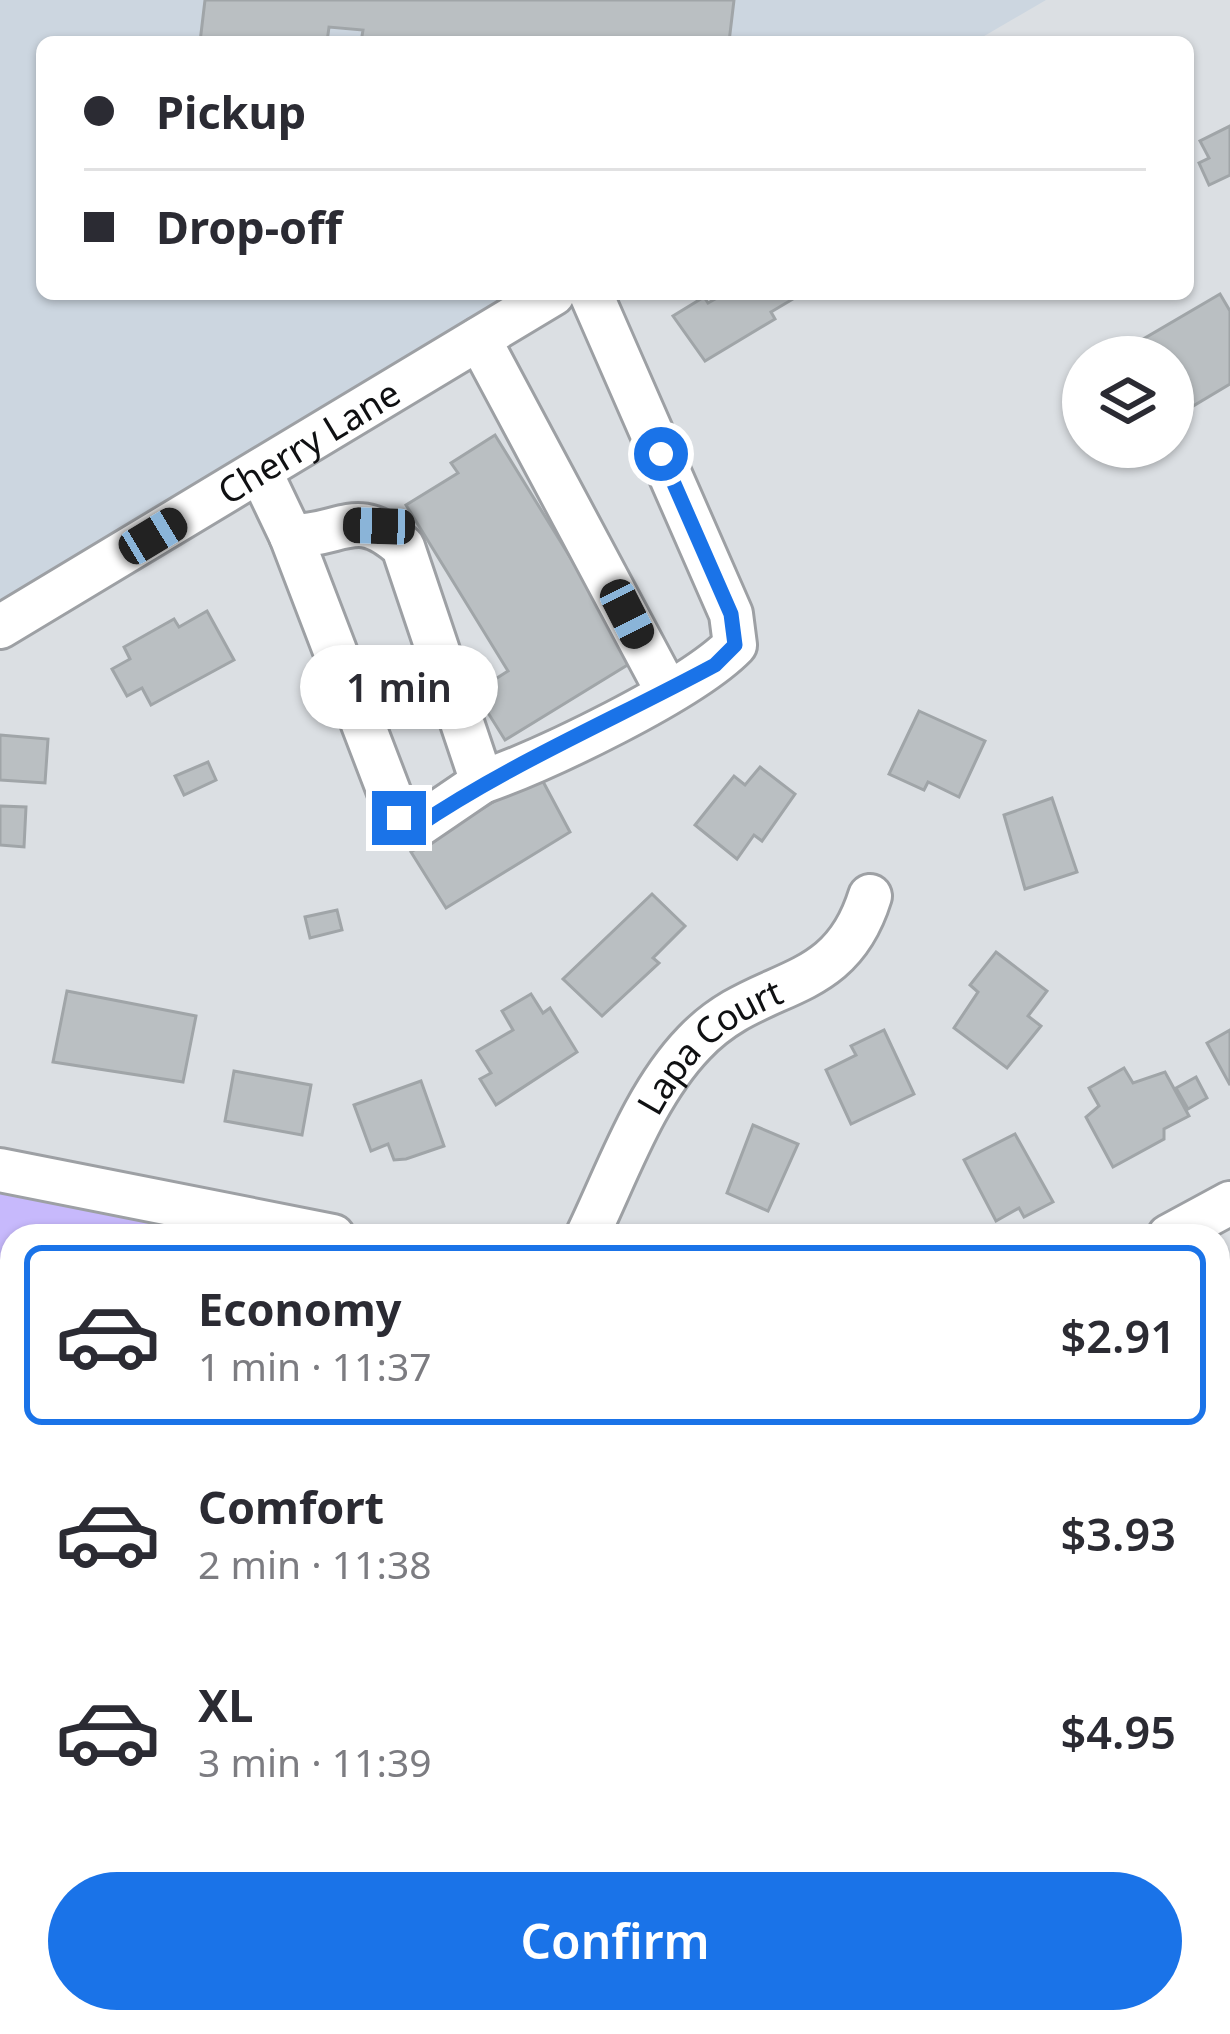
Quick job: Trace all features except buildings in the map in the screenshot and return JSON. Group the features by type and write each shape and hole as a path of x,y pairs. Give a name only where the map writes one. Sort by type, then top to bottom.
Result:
{"street":[{"name":"Cherry Lane","path":"0,627 543,300"},
{"path":"260,471 291,536 399,818 416,827 482,782 524,768 715,665 735,645 731,614 594,300"},
{"path":"479,339 667,692"},
{"path":"291,536 346,525 379,526 403,547 482,782"},
{"name":"Lapa Court","path":"593,1224 651,1105 694,1043 748,1002 841,956 859,933 870,896"},
{"path":"0,1170 272,1224"},
{"path":"1191,1224 1230,1203"}],"shaded area":[{"path":"0,0 1046,0 984,36 36,36 36,300 543,300 0,627"},
{"path":"0,1170 272,1224 0,1224"}],"route":[{"path":"399,818 416,827 482,782 524,768 715,665 735,645 731,614 661,454"}]}
